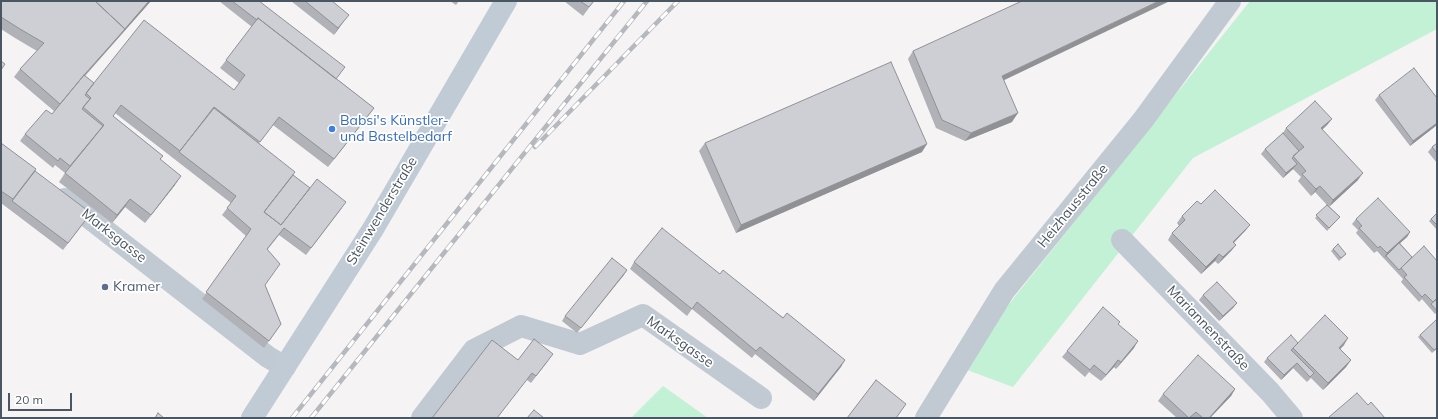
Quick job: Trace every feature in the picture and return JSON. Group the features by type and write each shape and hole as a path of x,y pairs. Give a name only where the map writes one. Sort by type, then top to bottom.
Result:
{"main road":[{"name":"Steinwenderstraße","path":"252,418 373,229 506,1"}],"street":[{"name":"Heizhausstraße","path":"926,418 1004,291 1143,120 1230,1"},
{"name":"Marksgasse","path":"51,188 268,357 285,367"},
{"name":"Mariannenstraße","path":"1122,240 1270,392 1292,418"},
{"name":"Marksgasse","path":"422,418 474,350 521,326 580,344 643,315 761,398"}],"green space":[{"path":"1250,1 1437,1 1437,29 1193,158 1013,387 959,367"},
{"path":"663,386 708,418 631,418"}],"building":[{"path":"1,1 95,1 125,29 60,104 20,69 44,43 1,17"},
{"path":"95,1 149,1 125,29"},
{"path":"232,1 259,1 345,67 336,79 258,18 257,20"},
{"path":"305,1 332,1 349,15 338,28"},
{"path":"580,1 594,1 589,7"},
{"path":"1022,1 1159,1 1002,76 1018,113 971,133 942,120 913,51"},
{"path":"258,18 374,108 334,159 279,117 260,142 214,107 180,151 121,105 113,116 163,156 160,159 181,176 151,215 130,199 117,215 65,173 104,125 83,107 91,98 86,93 144,20 234,90 245,75 226,60"},
{"path":"1,61 5,64 1,70"},
{"path":"891,62 927,144 741,225 705,143"},
{"path":"1414,68 1437,98 1437,123 1413,141 1379,95"},
{"path":"84,75 94,83 85,95 90,99 82,109 103,126 70,166 60,158 58,161 25,134 46,110 52,114"},
{"path":"1315,101 1332,119 1321,128 1363,173 1333,200 1320,186 1316,189 1302,174 1306,171 1293,156 1304,147 1286,128"},
{"path":"214,108 295,172 264,212 281,225 317,179 346,202 311,248 284,228 267,249 280,264 265,285 281,324 269,341 206,292 251,229 227,208 236,196 179,152"},
{"path":"1283,133 1299,151 1292,158 1297,164 1286,173 1265,149"},
{"path":"1,143 36,169 13,199 1,191"},
{"path":"1437,143 1437,153 1432,147"},
{"path":"35,171 91,213 68,243 12,201"},
{"path":"293,175 310,188 281,225 264,212"},
{"path":"1215,190 1250,225 1233,242 1236,245 1223,257 1219,254 1206,267 1172,233 1185,220 1182,216 1197,201 1201,204"},
{"path":"1378,198 1410,232 1387,253 1380,246 1378,248 1359,228 1362,226 1356,219"},
{"path":"1327,205 1340,217 1329,228 1316,215"},
{"path":"1437,213 1437,225 1431,219"},
{"path":"662,228 720,274 723,270 783,318 787,313 845,360 818,394 760,347 756,351 697,302 692,309 634,262"},
{"path":"1399,243 1412,257 1399,270 1386,256"},
{"path":"1338,244 1346,254 1341,258 1333,249"},
{"path":"1424,246 1437,261 1437,298 1433,302 1425,294 1422,297 1404,277 1407,275 1401,268"},
{"path":"612,258 627,270 581,328 565,316"},
{"path":"1217,282 1237,303 1223,316 1203,295"},
{"path":"1437,299 1437,311 1431,304"},
{"path":"1103,307 1120,322 1118,324 1138,341 1121,362 1118,360 1106,375 1094,365 1090,370 1067,351"},
{"path":"1325,315 1348,338 1339,348 1351,360 1328,383 1293,348"},
{"path":"1437,319 1437,348 1434,350 1420,335"},
{"path":"1291,335 1298,343 1291,350 1314,373 1310,377 1297,363 1284,375 1267,358"},
{"path":"534,339 553,354 536,376 532,373 497,418 432,418 492,340 518,360"},
{"path":"1198,355 1235,389 1209,418 1203,418 1196,412 1189,418 1163,394"},
{"path":"876,380 906,404 896,418 847,418"},
{"path":"1357,393 1368,405 1371,402 1385,418 1329,417"},
{"path":"534,410 544,418 527,418"},
{"path":"158,413 164,418 155,418"}],"railway":[{"path":"292,418 624,1"},
{"path":"311,418 647,1"},
{"path":"535,147 678,1"}],"place":[{"name":"Babsi's Künstler- und Bastelbedarf","path":"332,129"},
{"name":"Kramer","path":"105,287"}]}
